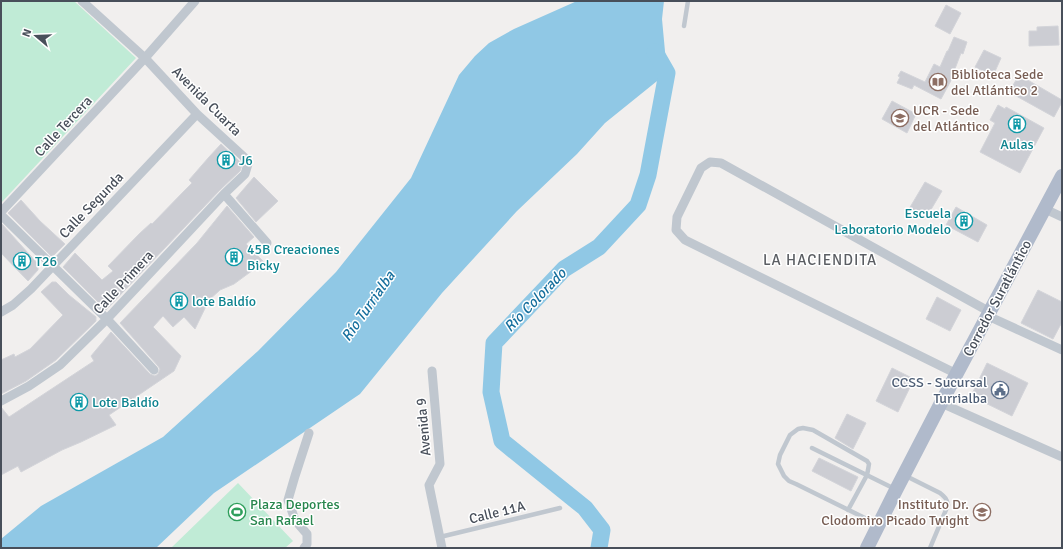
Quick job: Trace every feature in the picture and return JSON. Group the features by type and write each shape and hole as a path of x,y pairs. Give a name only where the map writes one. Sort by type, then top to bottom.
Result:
{"main road":[{"name":"Corredor Suratlántico","path":"867,548 941,403 1062,176"}],"street":[{"name":"Avenida Cuarta","path":"82,1 145,58 197,114 244,157 248,164"},
{"name":"Calle Tercera","path":"1,214 145,58 193,1"},
{"name":"Calle Segunda","path":"1,312 31,289 197,114"},
{"path":"957,374 685,240 676,230 677,217 701,168 710,162 721,163 989,314 1062,350"},
{"name":"Calle Primera","path":"1,401 29,386 60,365 107,320 224,194 245,174 248,164"},
{"path":"224,194 266,244"},
{"path":"1045,209 1062,217"},
{"path":"1,214 107,320 154,370"},
{"name":"Avenida 9","path":"432,371 440,464 429,485 442,548"},
{"path":"941,403 1062,458"},
{"path":"304,548 307,544 307,534 295,520 288,500 309,434"}],"lane":[{"path":"684,26 688,1"},
{"path":"848,510 867,475 869,464 867,461 813,430 803,428 790,434 780,455 778,464 784,476 789,481 878,525"},
{"path":"812,448 896,490"},
{"path":"904,475 940,493 945,496 947,500 948,505 930,548"},
{"name":"Calle 11A","path":"440,537 560,508"}],"green space":[{"path":"1,1 74,1 136,58 1,203"},
{"name":"Plaza Deportes San Rafael","path":"238,483 293,541 285,548 171,548"}],"water":[{"name":"Río Turrialba","path":"577,1 664,1 662,19 667,73 605,123 577,154 517,211 442,293 360,394 214,493 156,548 1,548 1,539 41,506 163,437 258,351 336,272 411,178 459,75 475,56 489,43 514,29"}],"building":[{"path":"946,5 961,13 950,34 935,26"},
{"path":"1058,26 1059,45 1029,46 1029,31 1037,31 1037,27"},
{"path":"954,37 967,42 963,54 961,53 953,74 954,75 941,99 914,85 912,89 897,83 900,77 898,76 901,71 925,82 934,64 940,67"},
{"path":"984,50 1001,58 993,76 975,67"},
{"path":"1019,75 1062,100 1054,117 1009,92"},
{"path":"892,101 916,114 907,133 882,119"},
{"path":"998,105 1005,109 1006,107 1044,128 1020,173 980,152 995,123 990,120"},
{"path":"221,144 242,165 240,171 220,190 106,310 63,267 75,253 102,280 113,271 108,266 192,183 189,180"},
{"path":"254,177 278,201 256,222 236,198"},
{"path":"925,182 942,191 926,218 909,209"},
{"path":"21,200 40,221 65,244 52,257 8,213"},
{"path":"227,206 254,237 246,244 264,262 234,284 220,290 209,300 195,329 184,317 173,327 163,316 153,327 181,356 174,371 109,415 116,425 62,450 21,472 18,466 1,475 1,407 9,417 94,361 91,356 111,332 150,374 155,376 158,374 160,369 158,366 120,323 197,243"},
{"name":"Escuela Laboratorio Modelo","path":"956,207 987,225 978,242 946,225"},
{"name":"T26","path":"1,223 38,264 38,270 28,281 1,253"},
{"path":"52,282 56,282 69,295 96,317 96,321 56,360 26,381 1,394 1,360 14,354 15,357 30,349 63,315 41,292"},
{"path":"1038,290 1062,302 1062,322 1053,339 1021,323"},
{"path":"937,297 961,310 950,331 926,319"},
{"name":"CCSS - Sucursal Turrialba","path":"987,363 1028,383 1012,416 971,396"},
{"path":"892,368 914,379 898,412 876,401"},
{"path":"847,414 866,423 853,449 835,438"},
{"path":"819,458 858,477 851,491 812,471"}],"waterway":[{"name":"Río Colorado","path":"599,548 602,530 585,508 502,441 491,392 494,343 564,269 599,247 638,205 648,175 667,73 655,52"}],"place":[{"name":"Biblioteca Sede del Atlántico 2","path":"938,82"},
{"name":"UCR - Sede del Atlántico","path":"900,118"},
{"name":"Aulas","path":"1017,124"},
{"name":"J6","path":"226,160"},
{"name":"Escuela Laboratorio Modelo","path":"964,221"},
{"name":"45B Creaciones Bicky","path":"234,257"},
{"name":"T26","path":"22,261"},
{"name":"lote Baldío","path":"179,301"},
{"name":"CCSS - Sucursal Turrialba","path":"1000,390"},
{"name":"Lote Baldío","path":"79,402"},
{"name":"Plaza Deportes San Rafael","path":"237,512"},
{"name":"Instituto Dr. Clodomiro Picado Twight","path":"982,512"}],"district":[{"name":"LA HACIENDITA","path":"820,260"}]}
